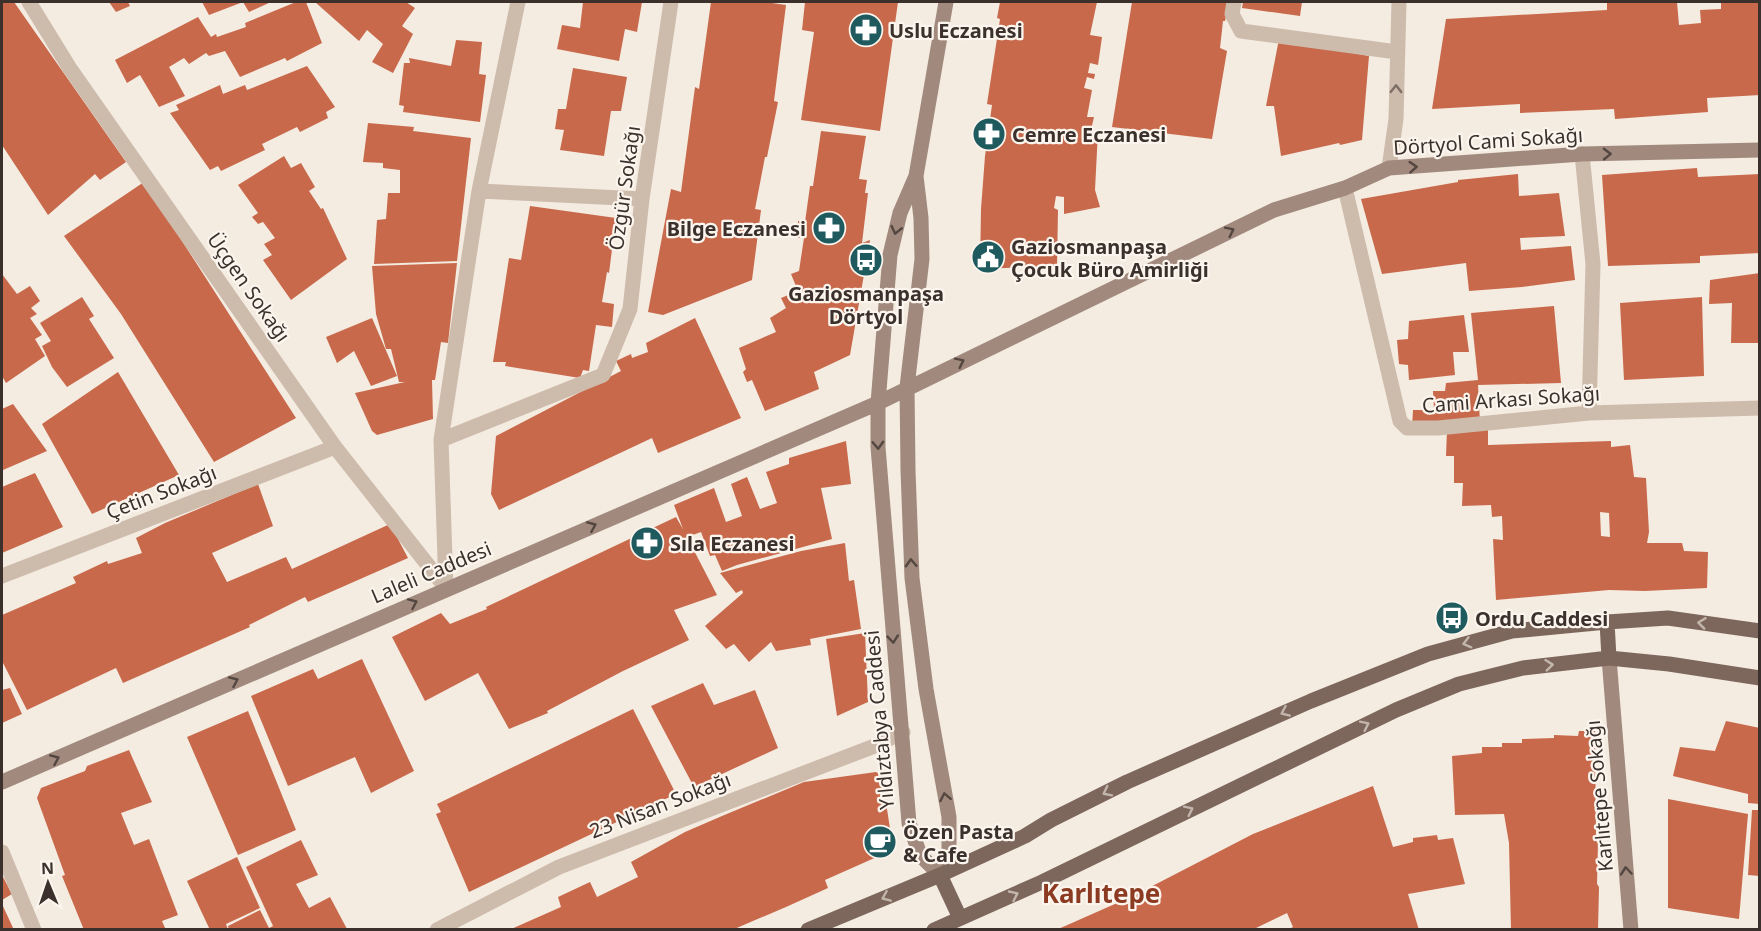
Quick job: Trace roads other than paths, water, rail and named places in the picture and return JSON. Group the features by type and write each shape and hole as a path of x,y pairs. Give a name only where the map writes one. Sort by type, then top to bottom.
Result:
{"main road":[{"path":"808,930 940,875 1025,836 1051,820 1127,782 1311,701 1428,654 1512,631 1607,622 1668,618 1760,631"},
{"path":"1607,622 1609,658"},
{"path":"934,930 1041,882 1396,710 1459,684 1522,668 1609,658 1670,664 1760,678"},
{"path":"940,875 960,918"}],"street":[{"name":"Üçgen Sokağı","path":"29,2 69,67 335,447 446,588"},
{"path":"446,588 441,440 478,191 518,2"},
{"name":"Özgür Sokağı","path":"441,440 603,375 630,309 642,199 672,2"},
{"name":"Yıldıztabya Caddesi","path":"916,176 921,218 922,259 907,387 908,470 912,578 926,690 949,817 949,852 940,875 920,855 909,823 903,732 886,564 878,447 878,403 890,255 900,213 916,176 946,2"},
{"path":"1234,2 1232,14 1241,31 1397,52"},
{"path":"1389,168 1396,119 1399,2"},
{"name":"Dörtyol Cami Sokağı","path":"907,387 1274,210 1345,189 1389,168 1582,154 1760,150"},
{"path":"1582,154 1593,264 1589,414"},
{"name":"Cami Arkası Sokağı","path":"1345,189 1400,421 1407,428 1438,428 1589,414 1760,408"},
{"path":"478,191 642,199"},
{"name":"Laleli Caddesi","path":"2,782 878,403 907,387"},
{"name":"Çetin Sokağı","path":"2,576 335,447"},
{"name":"Karlıtepe Sokağı","path":"1609,658 1631,930"},
{"name":"23 Nisan Sokağı","path":"437,930 559,867 861,751 903,732"},
{"path":"2,852 34,930"}],"place":[{"name":"Uslu Eczanesi","path":"866,30"},
{"name":"Cemre Eczanesi","path":"989,134"},
{"name":"Bilge Eczanesi","path":"829,228"},
{"name":"Gaziosmanpaşa Çocuk Büro Amirliği","path":"988,257"},
{"name":"Gaziosmanpaşa Dörtyol","path":"866,260"},
{"name":"Sıla Eczanesi","path":"647,543"},
{"name":"Ordu Caddesi","path":"1452,618"},
{"name":"Özen Pasta & Cafe","path":"880,842"}],"district":[{"name":"Karlıtepe","path":"1101,893"}]}
